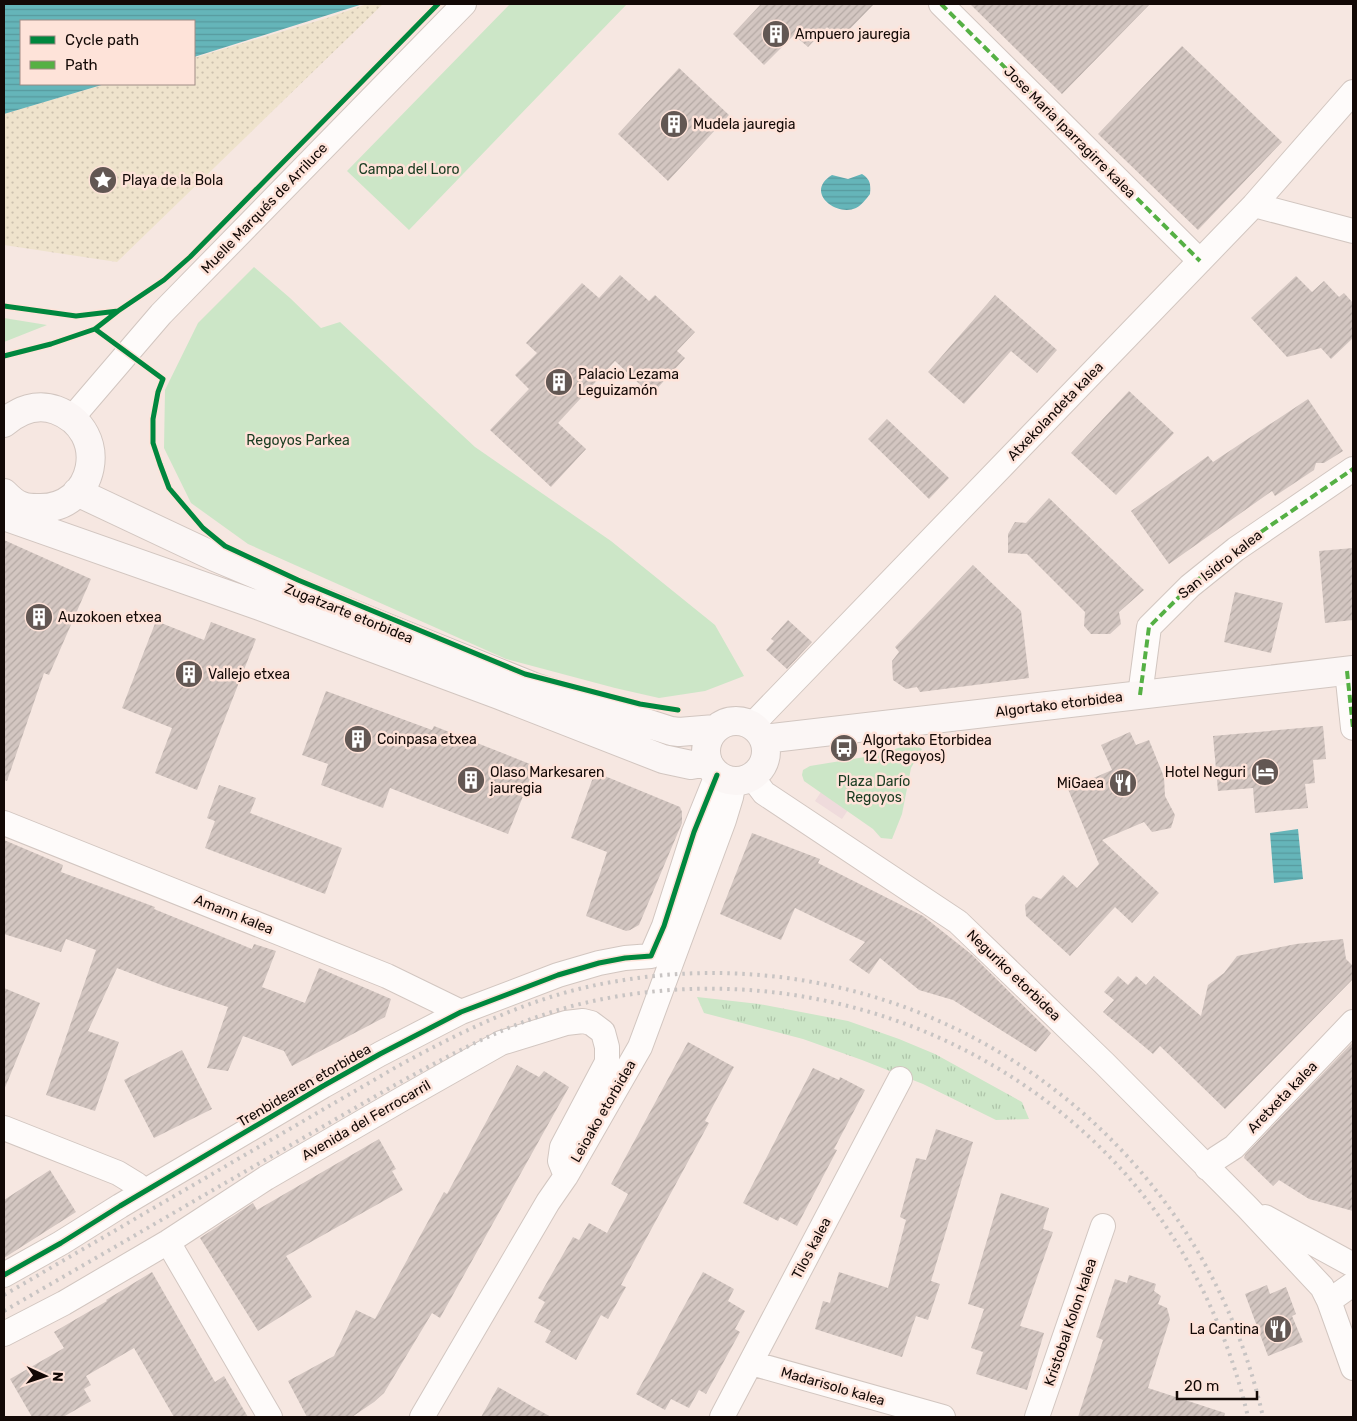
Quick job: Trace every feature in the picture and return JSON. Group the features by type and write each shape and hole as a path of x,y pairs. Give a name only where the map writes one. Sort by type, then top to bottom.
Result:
{"street":[{"name":"Muelle Marqués de Arriluce","path":"71,418 161,314 464,4"},
{"name":"Jose Maria Iparragirre kalea","path":"941,4 1200,260"},
{"name":"Atxekolandeta kalea","path":"758,732 1200,260 1254,205 1353,92"},
{"path":"1254,205 1353,231"},
{"path":"4,423 15,414 31,408 48,407 63,413 78,423 86,436 91,452 90,468 84,483 74,496 61,505 45,509 8,505"},
{"name":"San Isidro kalea","path":"1140,695 1149,627 1190,586 1236,549 1353,469"},
{"name":"Zugatzarte etorbidea","path":"78,492 189,545 280,585 534,687 671,731 715,729"},
{"name":"Zugatzarte etorbidea","path":"8,505 94,548 270,609 490,691 663,759 728,774"},
{"path":"1350,670 1353,728"},
{"name":"Algortako etorbidea","path":"758,732 1140,695 1350,670"},
{"path":"743,721 758,732 766,756 763,764 728,774 706,755 706,745 709,736 723,723 743,721"},
{"name":"Trenbidearen etorbidea","path":"4,1275 61,1243 323,1086 461,1012 558,975 607,962 651,956 664,926 694,832 728,774"},
{"name":"Neguriko etorbidea","path":"728,774 764,793 958,922 1104,1063 1248,1208 1322,1287 1329,1301 1353,1368"},
{"name":"Leioako etorbidea","path":"422,1417 548,1202 566,1176 640,1047 732,796 728,774"},
{"name":"Amann kalea","path":"4,823 387,976 461,1012"},
{"name":"Avenida del Ferrocarril","path":"4,1334 64,1303 168,1242 266,1178 501,1043 566,1023 583,1021 592,1023 602,1032 608,1047 607,1062 562,1147 560,1161 566,1176"},
{"name":"Aretxeta kalea","path":"1207,1168 1234,1146 1353,1022"},
{"name":"Tilos kalea","path":"722,1417 900,1079"},
{"path":"4,1128 118,1173 145,1191"},
{"name":"Neguriko etorbidea","path":"1248,1208 1353,1265"},
{"name":"Kristobal Kolon kalea","path":"1037,1417 1103,1226"},
{"path":"168,1242 270,1417"},
{"path":"1329,1301 1353,1284"},
{"name":"Madarisolo kalea","path":"751,1363 943,1417"}],"shaded area":[{"path":"821,792 848,810 842,819 815,801"}],"green space":[{"name":"Campa del Loro","path":"510,4 627,4 409,230 347,171"},
{"name":"Regoyos Parkea","path":"254,267 321,328 340,322 475,447 611,541 715,625 744,676 705,691 659,698 506,659 248,544 191,503 164,448 165,390 198,323"},
{"path":"4,318 47,325 4,342"},
{"name":"Plaza Darío Regoyos","path":"912,744 922,749 911,768 902,814 892,839 881,838 873,829 804,781 802,775 803,770 810,766 871,756"},
{"path":"697,997 759,1004 848,1021 899,1039 935,1054 1022,1102 1029,1119 996,1120 923,1084 862,1060 803,1039 704,1013"}],"sand":[{"name":"Playa de la Bola","path":"367,4 383,4 117,262 4,245 4,114 103,85 195,85 195,58"}],"water":[{"path":"4,4 363,4 195,57 195,20 20,20 20,85 102,85 4,114"},
{"path":"862,174 869,182 870,194 856,208 848,210 832,206 822,195 821,189 824,182 832,175 848,179"},
{"path":"1298,829 1303,879 1274,883 1270,833"}],"building":[{"name":"Ampuero jauregia","path":"761,4 874,4 840,39 827,27 808,47 794,35 764,65 733,34"},
{"path":"970,4 1150,4 1062,94"},
{"path":"1182,46 1282,142 1198,230 1098,134"},
{"name":"Mudela jauregia","path":"679,68 729,115 668,181 618,134"},
{"name":"Palacio Lezama Leguizamón","path":"620,275 649,301 655,295 695,332 677,351 685,358 651,395 615,361 558,423 586,449 551,487 490,430 529,389 515,375 537,353 526,343 582,283 599,298"},
{"path":"1296,276 1312,292 1324,281 1339,297 1344,293 1353,303 1353,338 1331,359 1321,348 1287,357 1251,318"},
{"path":"995,295 1057,350 1037,373 1011,351 964,404 928,372"},
{"path":"1129,391 1174,433 1116,495 1071,453"},
{"path":"1308,399 1343,451 1324,463 1316,463 1314,470 1275,496 1272,491 1169,564 1131,511 1208,456 1213,462"},
{"path":"887,419 949,478 929,499 868,439"},
{"path":"1049,498 1144,590 1119,612 1121,624 1110,634 1091,634 1084,626 1085,612 1027,554 1008,553 1008,534 1015,522 1026,523"},
{"name":"Auzokoen etxea","path":"4,540 91,579 49,675 44,673 7,781 4,780"},
{"path":"1353,548 1353,620 1325,623 1319,551"},
{"path":"973,565 1021,611 1029,678 920,692 917,687 906,689 893,680 892,661 899,652 895,647"},
{"path":"1235,592 1283,603 1271,653 1224,642"},
{"path":"788,620 812,642 787,669 766,650 774,641 771,639"},
{"name":"Vallejo etxea","path":"156,621 204,640 211,622 256,639 197,790 155,773 172,728 122,708"},
{"path":"326,691 432,730 434,726 535,766 508,834 390,788 383,808 321,785 328,764 302,755"},
{"name":"Hotel Neguri","path":"1323,726 1326,759 1313,760 1315,783 1305,784 1308,808 1255,813 1253,788 1218,791 1213,736"},
{"path":"1130,732 1136,745 1149,740 1164,777 1165,796 1175,815 1171,828 1152,832 1144,822 1102,840 1159,893 1132,923 1115,907 1070,956 1026,916 1025,905 1033,896 1041,899 1063,875 1077,888 1099,864 1068,789 1112,770 1101,745"},
{"path":"595,772 680,807 682,812 682,823 639,925 626,931 586,916 607,852 571,838"},
{"path":"219,785 256,798 250,813 342,848 325,894 205,848 215,821 207,818"},
{"path":"752,833 820,859 818,863 923,916 971,954 1051,1033 1036,1052 953,1000 919,990 880,958 869,974 849,960 865,942 795,908 781,940 720,914"},
{"path":"4,840 63,865 61,872 155,907 154,909 252,949 254,944 276,951 262,987 305,1003 319,968 391,999 385,1017 292,1066 284,1051 243,1036 228,1071 207,1068 228,1007 117,968 88,1031 119,1042 95,1111 46,1095 96,950 66,939 61,952 4,934"},
{"path":"1343,939 1346,959 1353,966 1353,979 1225,1109 1160,1046 1153,1054 1103,1012 1114,1000 1104,992 1118,976 1128,985 1136,976 1146,985 1154,976 1201,1016 1208,985 1224,973 1237,956 1296,944"},
{"path":"4,988 40,1003 4,1090"},
{"path":"688,1042 734,1067 705,1121 709,1123 621,1285 626,1287 608,1319 601,1315 576,1360 545,1342 551,1331 534,1322 545,1302 538,1298 573,1237 579,1240 589,1223 607,1233 628,1194 611,1184"},
{"path":"1353,1042 1353,1211 1309,1199 1279,1180 1273,1186 1244,1158"},
{"path":"182,1050 212,1109 154,1138 124,1080"},
{"path":"517,1065 539,1077 544,1071 569,1087 440,1318 432,1313 384,1393 374,1402 352,1417 307,1417 288,1381 334,1356 356,1310 375,1319 444,1192 447,1194"},
{"path":"813,1068 839,1080 840,1077 865,1090 834,1149 837,1150 797,1226 780,1217 778,1221 743,1203"},
{"path":"936,1129 973,1142 931,1281 940,1284 928,1320 916,1316 902,1357 815,1329 823,1301 830,1303 839,1272 888,1288 906,1220 900,1217 916,1158 926,1160"},
{"path":"379,1139 396,1169 392,1171 403,1190 286,1256 312,1297 258,1331 200,1238 253,1203 257,1210"},
{"path":"50,1170 76,1212 4,1258 4,1200"},
{"path":"1001,1193 1049,1208 1043,1229 1053,1232 1020,1326 1044,1333 1027,1390 976,1374 983,1352 971,1348 984,1309 968,1304"},
{"path":"152,1272 215,1382 224,1376 248,1417 174,1417 134,1348 86,1376 91,1385 84,1389 91,1401 63,1417 32,1417 10,1379 64,1348 54,1332"},
{"path":"703,1272 734,1289 728,1301 745,1311 735,1329 740,1332 706,1394 699,1390 689,1408 671,1399 665,1410 636,1394"},
{"path":"1129,1275 1156,1284 1154,1291 1161,1296 1158,1304 1167,1308 1170,1319 1148,1388 1225,1413 1224,1417 1078,1417 1103,1340 1096,1337 1115,1279 1127,1283"},
{"name":"La Cantina","path":"1267,1285 1270,1294 1286,1287 1296,1314 1292,1316 1303,1342 1268,1356 1245,1294"},
{"path":"498,1387 551,1417 481,1417"}],"railway":[{"path":"4,1295 398,1066 475,1027 528,1005 583,988 612,982 723,973 831,986 932,1018 1025,1069 1107,1135 1176,1217 1228,1311 1263,1417"},
{"path":"4,1311 393,1086 437,1062 504,1030 528,1020 576,1005 650,992 725,989 799,996 871,1012 940,1038 1006,1073 1066,1117 1121,1169 1144,1196 1183,1254 1215,1317 1239,1383 1248,1417"}],"marked path":[{"path":"941,4 1200,261"},
{"path":"1140,695 1149,627 1190,586 1236,549 1353,469"},
{"path":"1347,671 1353,728"}],"cycle path":[{"path":"4,306 76,316 118,311 164,280 190,257 438,4"},
{"path":"4,356 51,344 95,329 118,311"},
{"path":"95,329 163,379 158,392 153,419 153,443 160,464 169,488 203,528 225,546 298,580 525,674 640,704 678,710"},
{"path":"4,1275 61,1243 323,1086 461,1012 558,975 599,963 651,956 664,926 694,832 717,775"}],"place":[{"name":"Ampuero jauregia","path":"776,34"},
{"name":"Mudela jauregia","path":"674,124"},
{"name":"Playa de la Bola","path":"103,180"},
{"name":"Palacio Lezama Leguizamón","path":"559,382"},
{"name":"Auzokoen etxea","path":"39,617"},
{"name":"Vallejo etxea","path":"189,674"},
{"name":"Coinpasa etxea","path":"358,739"},
{"name":"Algortako Etorbidea 12 (Regoyos)","path":"844,748"},
{"name":"Hotel Neguri","path":"1265,772"},
{"name":"Olaso Markesaren jauregia","path":"471,780"},
{"name":"MiGaea","path":"1123,783"},
{"name":"La Cantina","path":"1278,1329"}]}
